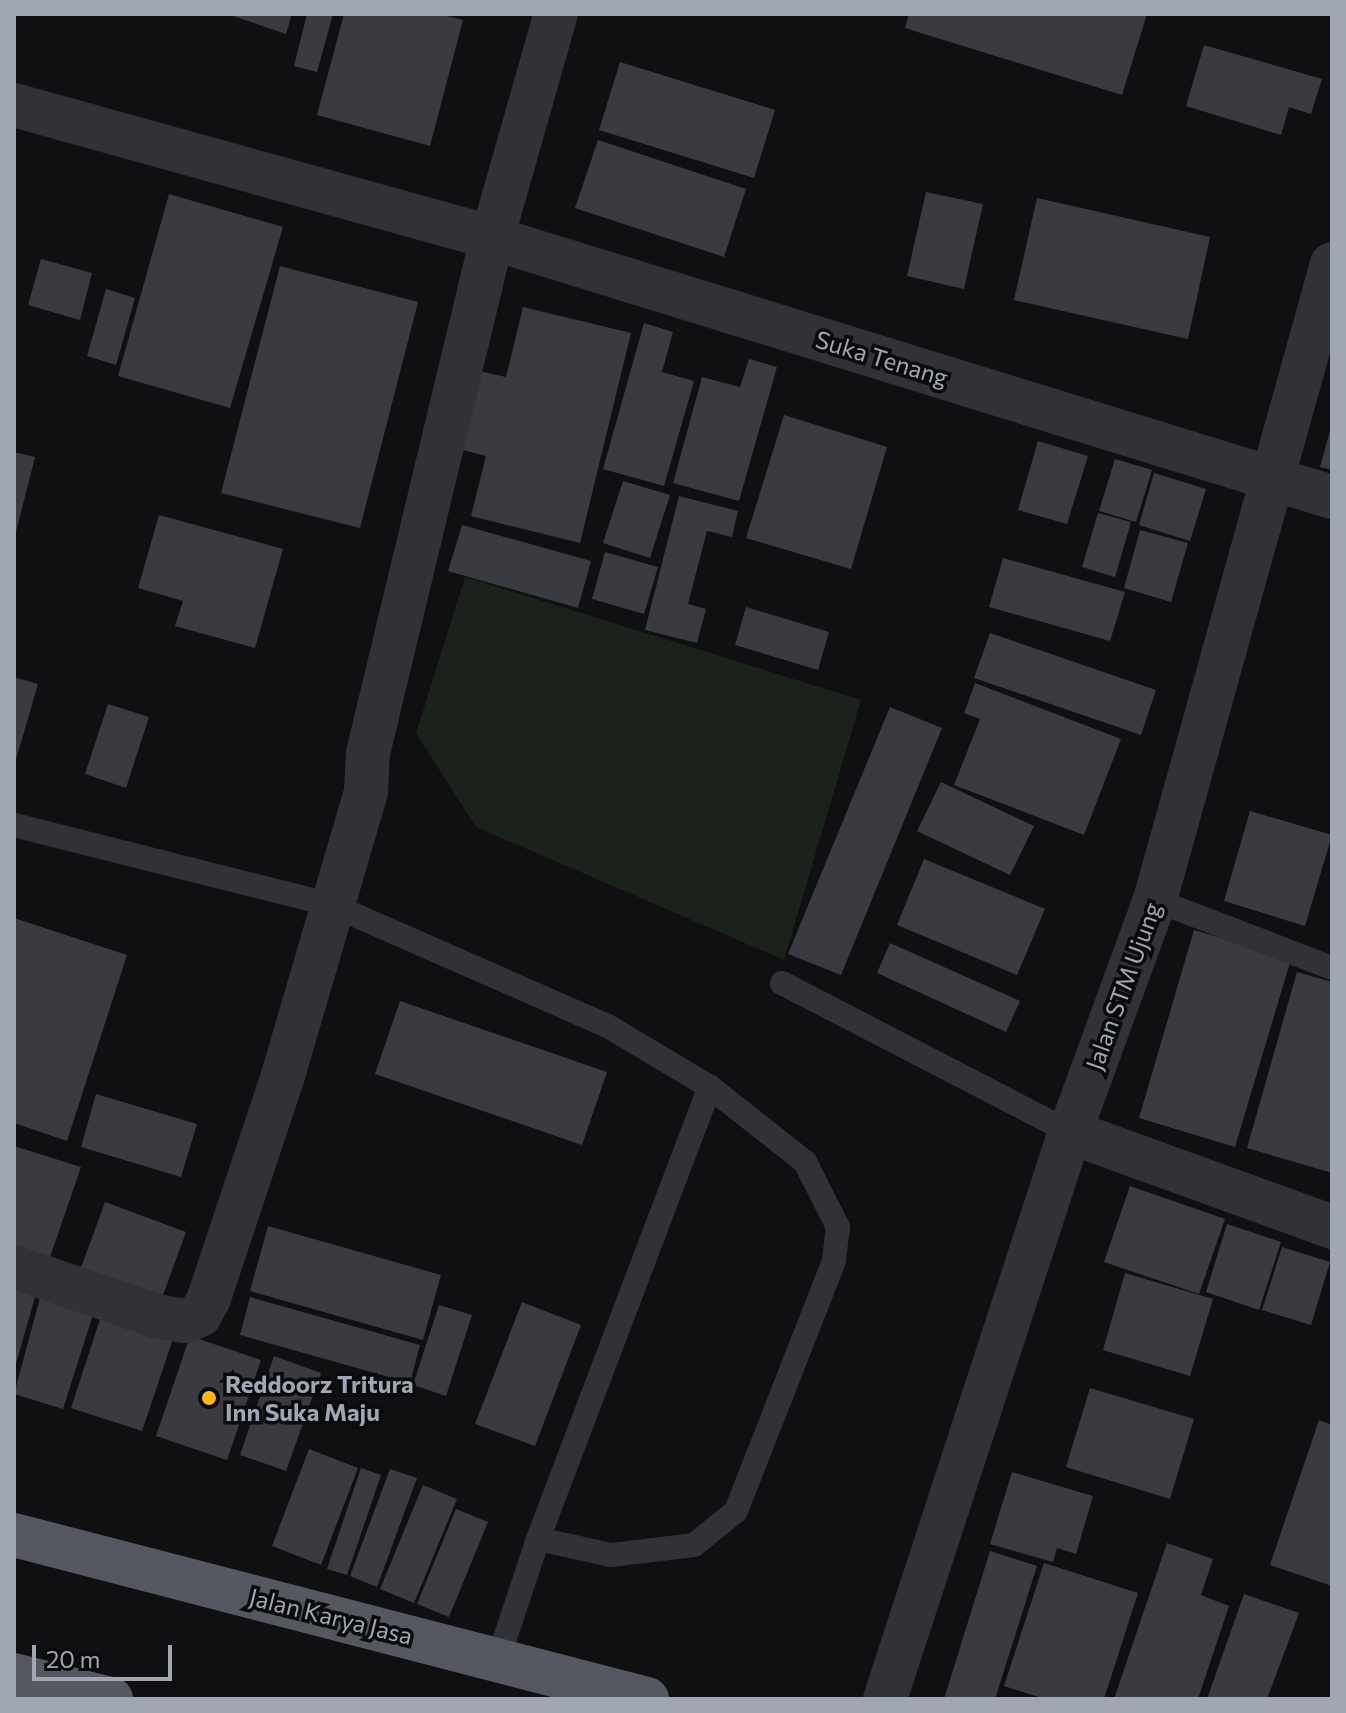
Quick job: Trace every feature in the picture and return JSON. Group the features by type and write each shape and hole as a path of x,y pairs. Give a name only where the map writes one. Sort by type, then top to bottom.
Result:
{"highway":[{"name":"Jalan Karya Jasa","path":"14,1535 647,1699"},
{"path":"14,1675 111,1699"}],"street":[{"path":"14,1267 156,1316 185,1321 200,1315 282,1079 366,791 368,753 492,238 556,14"},
{"name":"Suka Tenang","path":"14,105 492,238 1332,497"},
{"name":"Jalan STM Ujung","path":"885,1699 1070,1132 1155,900 1332,264"},
{"path":"1070,1132 1332,1227"}],"lane":[{"path":"14,825 332,905 606,1025 710,1087 805,1162 838,1227 834,1261 736,1511 694,1545 611,1555 538,1539"},
{"path":"1155,900 1332,968"},
{"path":"782,983 1070,1132"},
{"path":"498,1659 538,1539 710,1087"}],"shaded area":[{"path":"465,577 861,700 784,960 476,827 416,733"}],"building":[{"path":"227,14 292,14 286,34"},
{"path":"307,14 333,14 317,72 294,66"},
{"path":"344,14 439,14 463,20 430,146 317,115"},
{"path":"909,14 1147,14 1122,95 905,28"},
{"path":"1204,45 1322,79 1311,114 1289,107 1281,135 1186,106"},
{"path":"620,62 775,110 754,178 599,130"},
{"path":"598,140 746,189 724,257 575,208"},
{"path":"926,192 983,204 964,289 907,276"},
{"path":"169,194 283,227 230,408 118,376"},
{"path":"1037,198 1210,237 1188,339 1014,300"},
{"path":"41,259 92,273 80,320 28,305"},
{"path":"280,266 418,302 360,528 221,493"},
{"path":"106,289 135,298 116,365 87,356"},
{"path":"523,307 631,333 580,543 471,516 486,456 459,449 479,371 506,377"},
{"path":"644,323 673,332 662,372 694,381 664,486 603,469"},
{"path":"749,359 777,367 739,501 673,483 702,377 740,387"},
{"path":"784,415 887,447 851,569 746,538"},
{"path":"1332,427 1332,470 1320,467"},
{"path":"1038,441 1088,456 1067,524 1018,510"},
{"path":"14,452 35,457 15,536 14,536"},
{"path":"1115,459 1152,470 1136,522 1099,511"},
{"path":"1154,473 1206,489 1190,541 1139,525"},
{"path":"623,481 670,495 650,558 603,543"},
{"path":"679,496 738,511 732,537 707,531 688,604 706,609 697,643 645,630"},
{"path":"1098,513 1131,522 1115,577 1082,567"},
{"path":"159,515 283,549 255,648 175,626 183,601 138,588"},
{"path":"462,525 591,561 578,608 448,571"},
{"path":"1140,530 1188,543 1171,602 1124,588"},
{"path":"605,552 658,567 644,614 592,599"},
{"path":"1003,558 1125,592 1110,641 989,607"},
{"path":"746,607 829,632 818,670 735,645"},
{"path":"990,633 1156,690 1141,735 974,678"},
{"path":"14,677 38,684 15,763 14,763"},
{"path":"975,683 1121,739 1084,835 954,785 980,719 964,713"},
{"path":"108,704 149,717 126,788 85,774"},
{"path":"890,707 942,728 841,975 788,954"},
{"path":"941,782 1034,826 1010,875 917,831"},
{"path":"1250,811 1332,835 1305,926 1224,901"},
{"path":"924,859 1045,909 1017,975 897,925"},
{"path":"14,918 127,955 67,1141 14,1123"},
{"path":"1194,930 1291,959 1235,1147 1139,1118"},
{"path":"890,943 1020,1001 1006,1032 877,973"},
{"path":"1297,972 1332,982 1332,1173 1247,1148"},
{"path":"400,1001 607,1072 582,1145 375,1074"},
{"path":"96,1094 197,1124 181,1177 81,1147"},
{"path":"14,1146 81,1167 50,1257 14,1245"},
{"path":"1130,1186 1225,1219 1199,1294 1104,1262"},
{"path":"105,1202 186,1232 159,1306 78,1276"},
{"path":"1227,1224 1281,1242 1259,1310 1206,1292"},
{"path":"268,1226 441,1275 423,1340 250,1291"},
{"path":"1282,1247 1330,1262 1311,1325 1262,1310"},
{"path":"14,1273 40,1280 15,1367 14,1367"},
{"path":"1125,1273 1213,1299 1190,1376 1103,1350"},
{"path":"44,1283 98,1299 63,1409 14,1394"},
{"path":"250,1297 420,1345 410,1383 240,1335"},
{"path":"522,1302 581,1325 535,1446 475,1424"},
{"path":"439,1305 472,1315 446,1396 413,1385"},
{"path":"104,1307 176,1330 142,1431 71,1408"},
{"name":"Reddoorz Tritura Inn Suka Maju","path":"190,1336 261,1360 227,1460 156,1436"},
{"path":"274,1356 321,1373 286,1471 240,1455"},
{"path":"1090,1388 1194,1419 1170,1499 1066,1467"},
{"path":"1319,1420 1332,1425 1332,1586 1270,1565"},
{"path":"309,1449 358,1468 321,1565 272,1546"},
{"path":"361,1468 381,1475 347,1575 327,1569"},
{"path":"390,1469 417,1478 377,1587 350,1576"},
{"path":"1012,1472 1093,1496 1076,1554 1057,1548 1053,1562 990,1544"},
{"path":"423,1485 457,1499 414,1603 380,1589"},
{"path":"456,1509 488,1522 449,1617 417,1604"},
{"path":"1167,1543 1213,1559 1201,1595 1229,1606 1198,1699 1114,1699"},
{"path":"990,1551 1037,1566 995,1699 944,1699"},
{"path":"1044,1563 1138,1593 1104,1699 1045,1699 1004,1686"},
{"path":"1244,1594 1299,1613 1267,1699 1207,1699"}],"place":[{"name":"Reddoorz Tritura Inn Suka Maju","path":"209,1398"}]}
